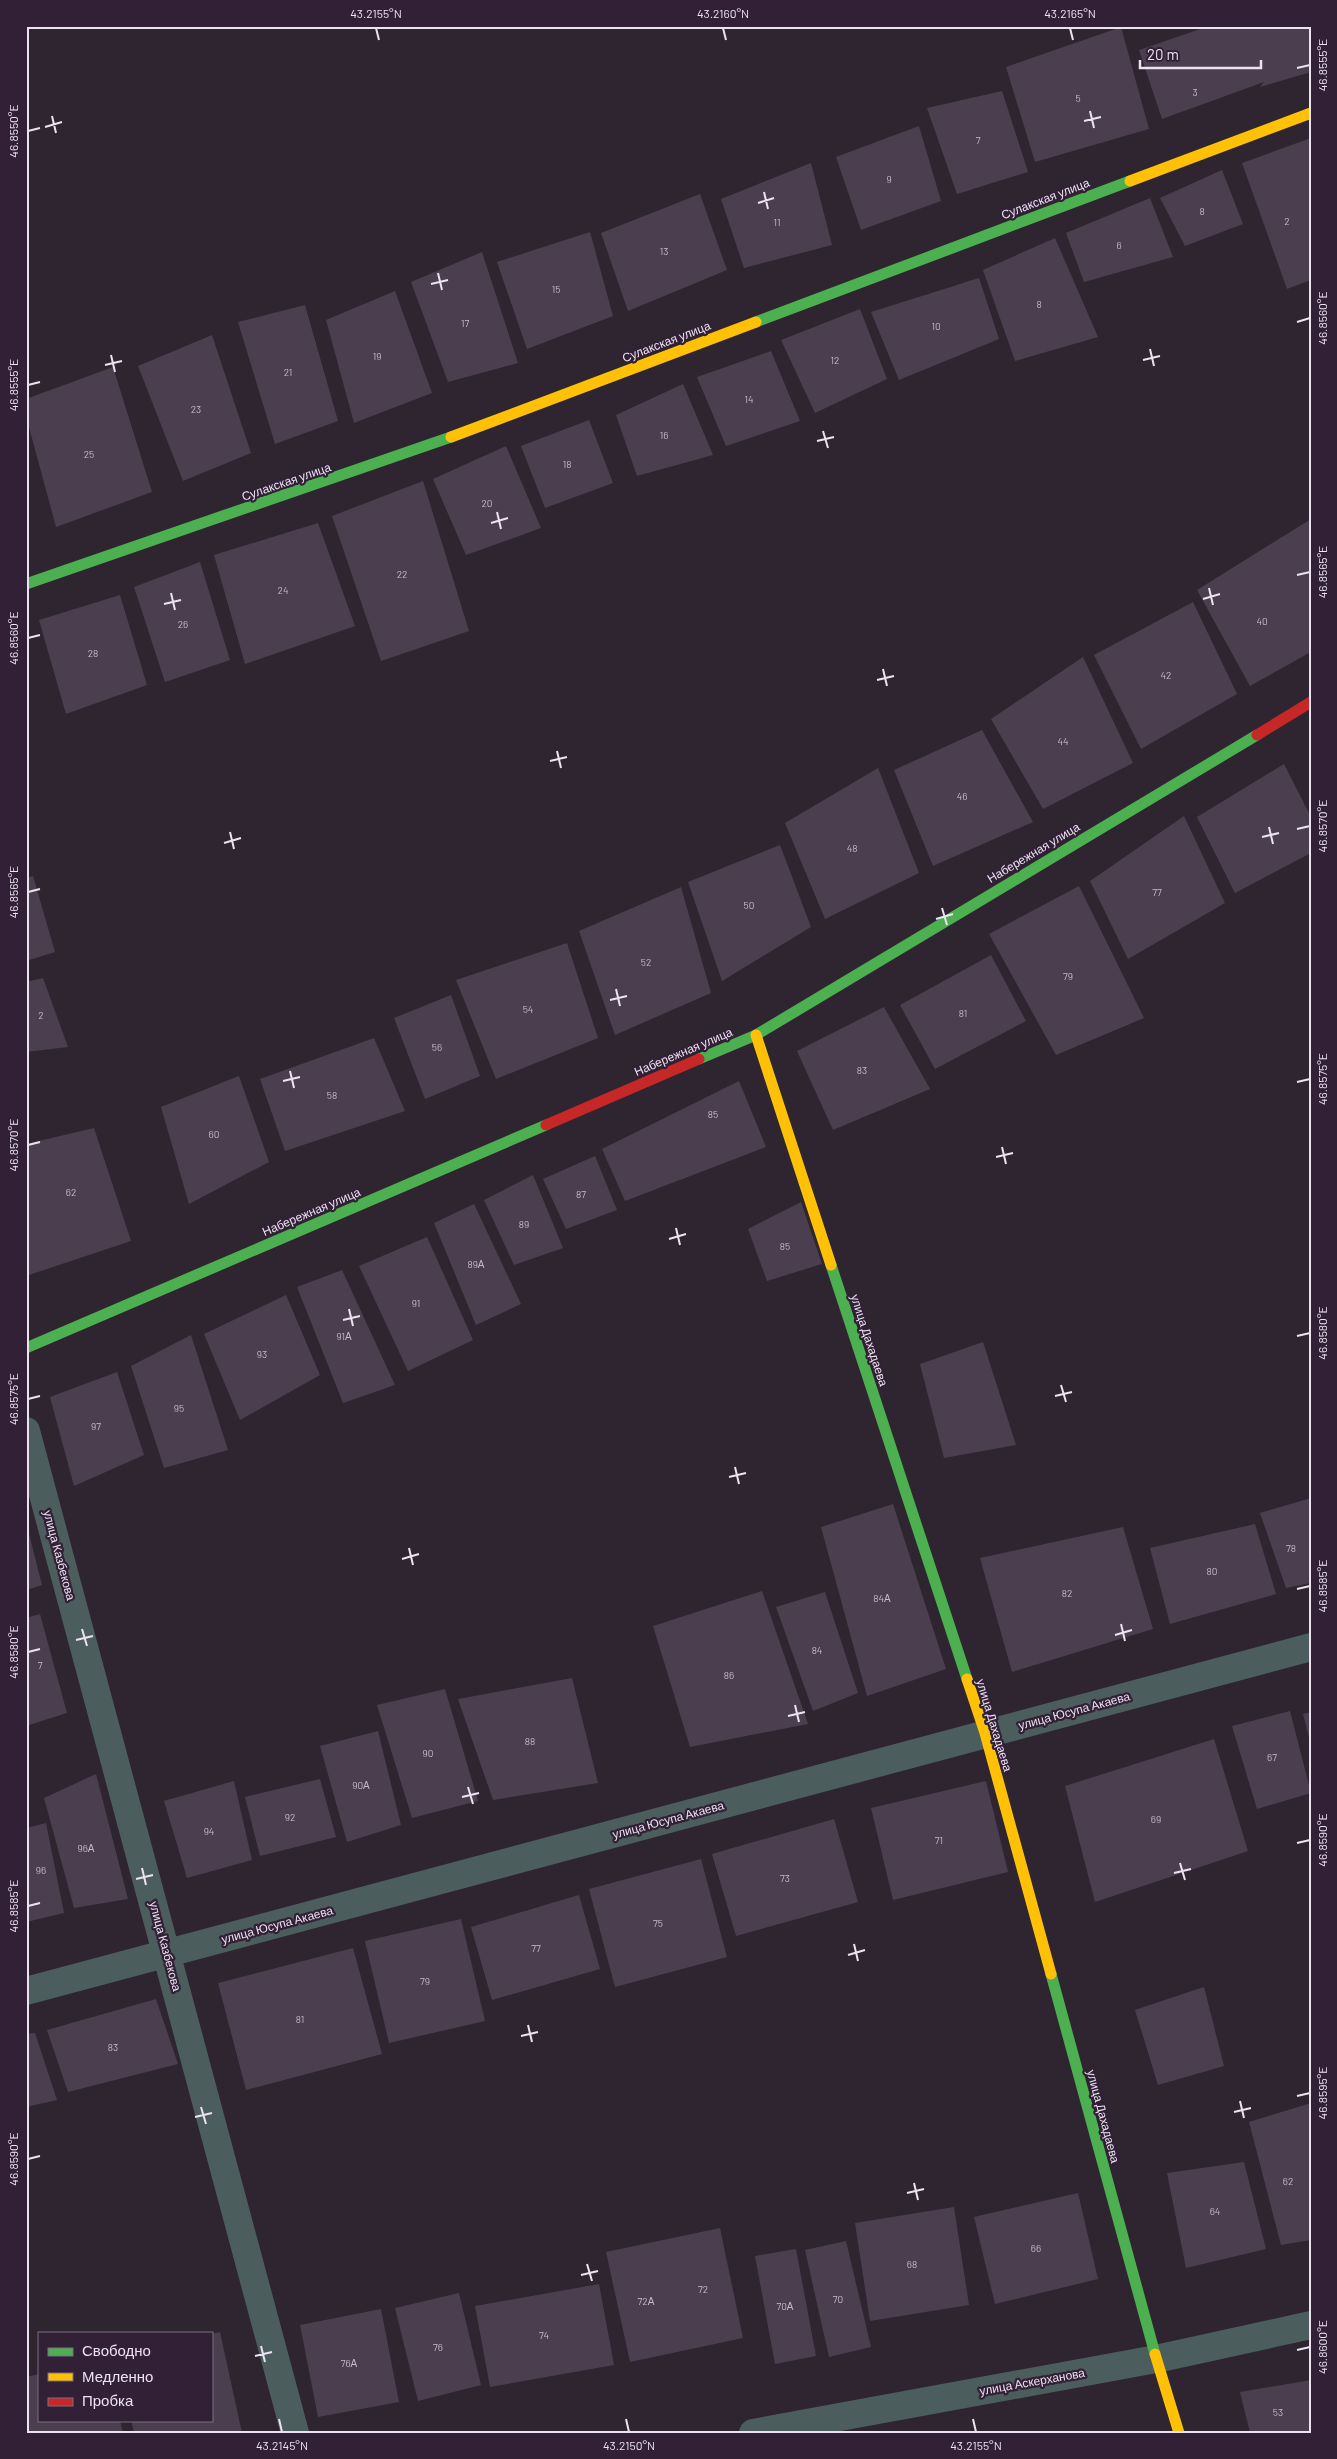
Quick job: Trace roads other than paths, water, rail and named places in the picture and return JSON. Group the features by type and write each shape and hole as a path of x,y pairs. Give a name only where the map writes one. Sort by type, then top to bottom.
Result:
{"street":[{"name":"Сулакская улица","path":"26,584 397,457 1311,113"},
{"name":"Набережная улица","path":"26,1348 756,1035 1311,702"},
{"name":"улица Дахадаева","path":"756,1035 985,1734 1156,2359 1179,2433"},
{"name":"улица Казбекова","path":"26,1431 168,1954 295,2433"},
{"name":"улица Юсупа Акаева","path":"26,1991 1311,1647"},
{"name":"улица Аскерханова","path":"753,2433 1156,2359 1311,2325"}]}
